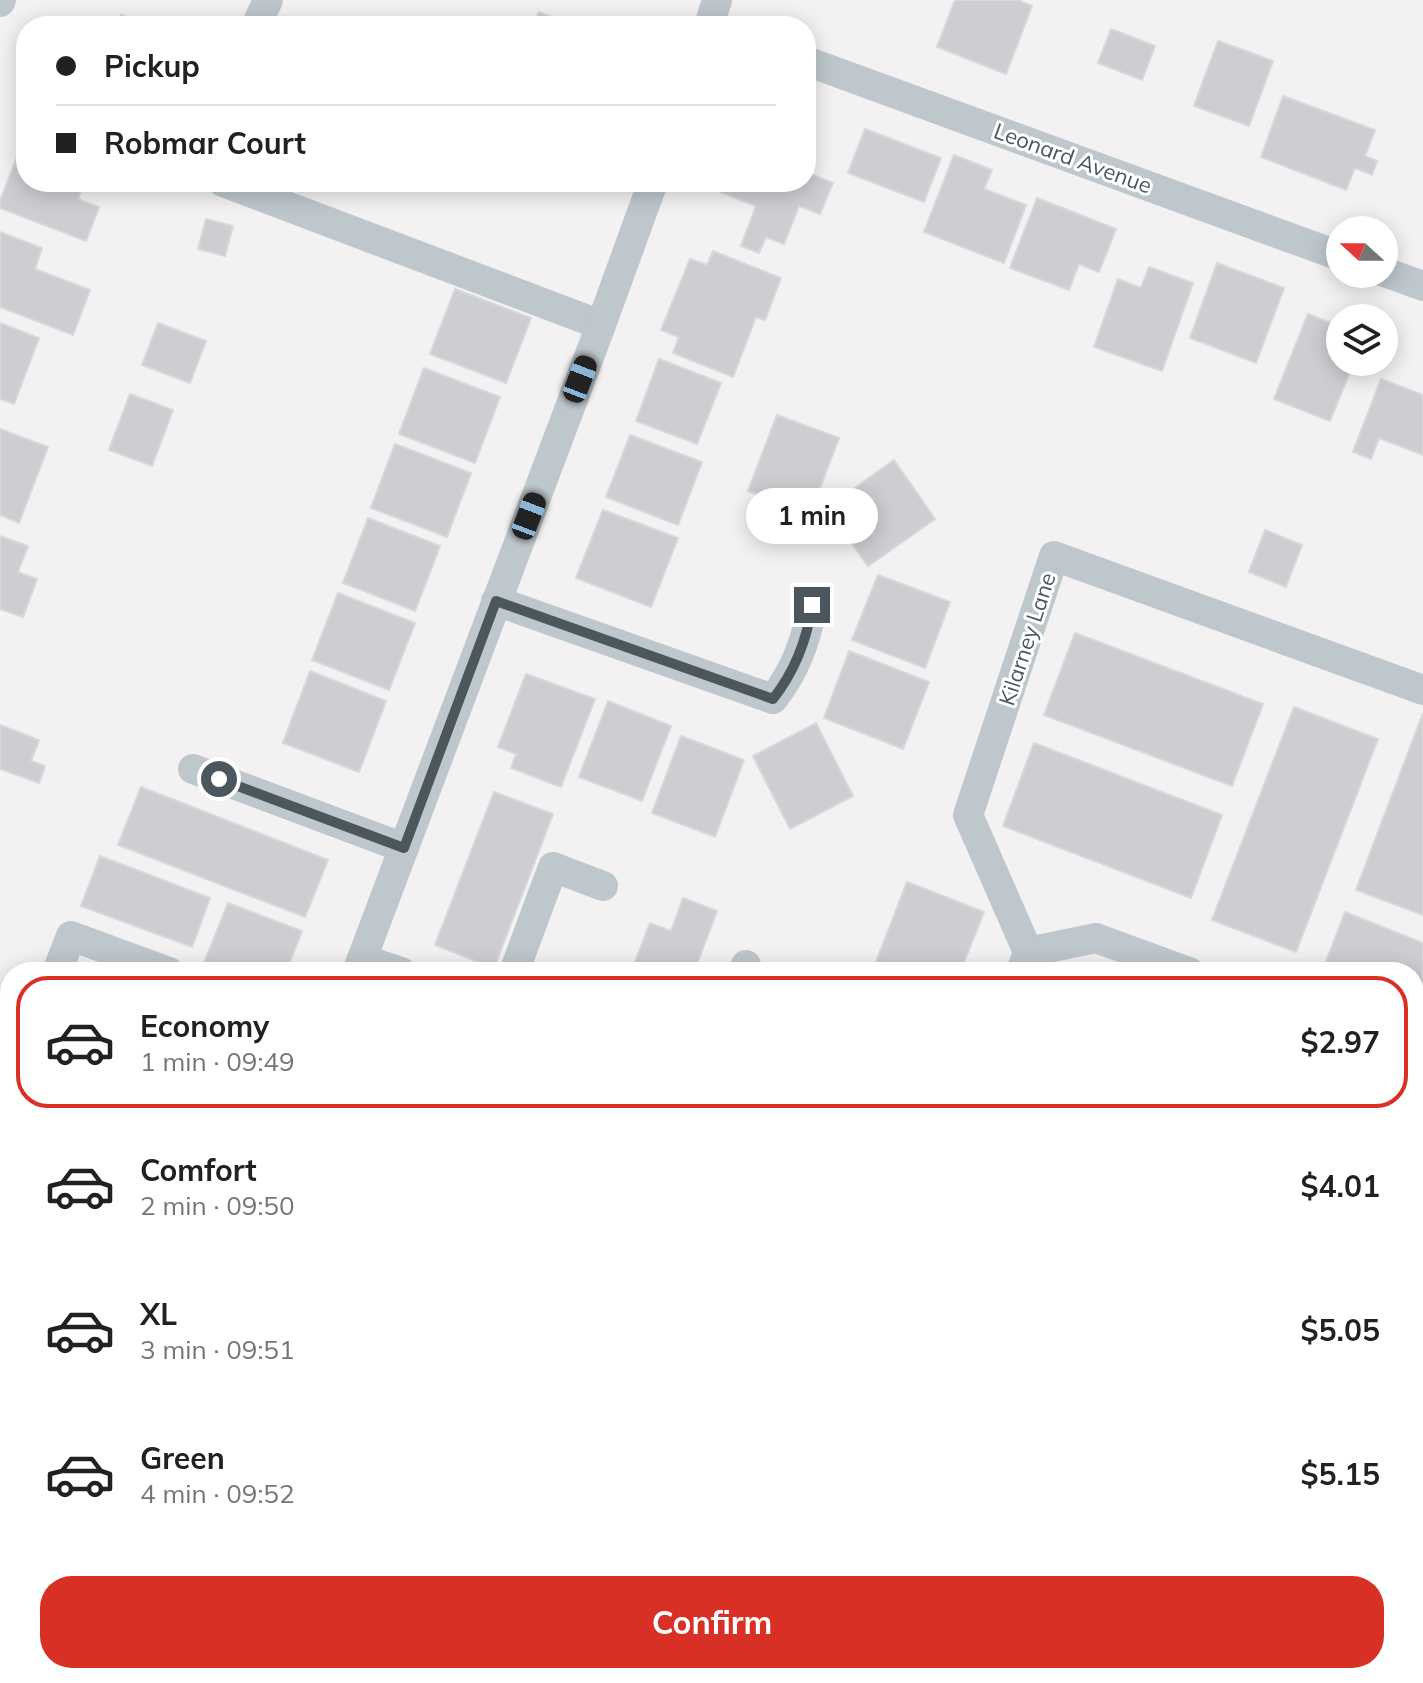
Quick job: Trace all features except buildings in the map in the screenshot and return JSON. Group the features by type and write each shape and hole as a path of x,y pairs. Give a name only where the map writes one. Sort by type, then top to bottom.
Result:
{"street":[{"name":"Leonard Avenue","path":"816,65 1326,251"},
{"path":"249,192 601,325"},
{"path":"360,962 649,192"},
{"path":"1398,277 1423,286"},
{"name":"Kilarney Lane","path":"1162,962 1096,938 1025,962 968,815 1054,556 1423,690"},
{"path":"496,601 773,699 795,666 809,627 812,605"},
{"path":"193,769 404,848"},
{"path":"518,962 553,867 603,886"},
{"path":"61,962 71,936 142,962"}],"route":[{"path":"219,779 404,848 496,601 773,699 795,666 809,627 812,605"}]}
